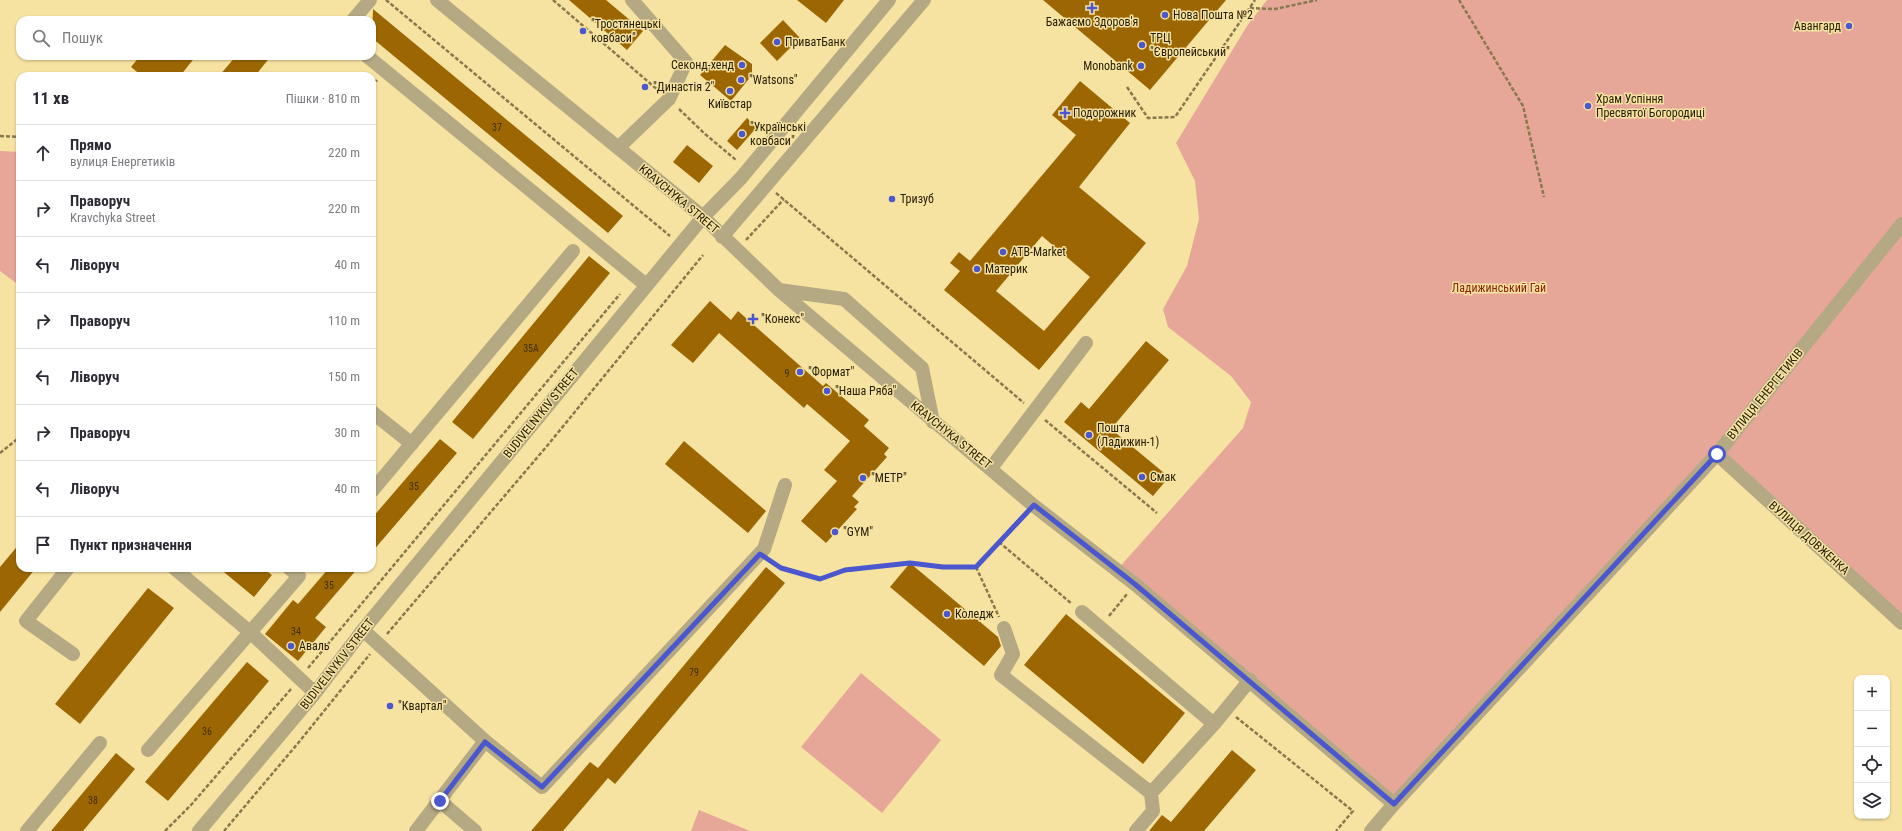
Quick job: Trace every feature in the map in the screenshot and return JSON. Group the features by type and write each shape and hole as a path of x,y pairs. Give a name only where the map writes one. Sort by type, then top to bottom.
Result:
{"street":[{"path":"356,16 370,0"},
{"name":"KRAVCHYKA STREET","path":"437,0 703,216 722,237 779,290 933,422 991,468 1034,505 1136,585 1250,680 1394,804"},
{"path":"618,148 669,100 686,62 632,0"},
{"name":"BUDIVELNYKIV STREET","path":"199,831 315,693 364,630 703,216 741,178 889,0"},
{"path":"722,237 924,0"},
{"path":"372,60 646,285"},
{"name":"ВУЛИЦЯ ЕНЕРГЕТИКІВ","path":"1371,831 1394,804 1717,454 1902,224"},
{"path":"376,486 573,251"},
{"path":"779,290 844,299 922,368 933,422"},
{"path":"991,468 1086,343"},
{"path":"376,415 412,444"},
{"name":"ВУЛИЦЯ ДОВЖЕНКА","path":"1717,454 1902,623"},
{"path":"364,630 485,742 542,787 760,554 764,549 786,486"},
{"path":"65,572 26,621 73,654"},
{"path":"179,572 250,632 315,693"},
{"path":"148,750 250,632 297,572"},
{"path":"1082,612 1099,628 1214,724"},
{"path":"1004,628 1013,654 1001,675 1151,793 1153,811 1136,831"},
{"path":"1151,793 1214,724 1250,680"},
{"path":"416,831 485,742"},
{"path":"27,831 100,743"},
{"path":"440,801 475,831"}],"path":[{"path":"386,0 670,236"},
{"path":"553,0 736,160"},
{"path":"1127,87 1148,118 1175,117 1255,0"},
{"path":"1250,8 1275,9 1317,0"},
{"path":"1459,0 1524,106 1544,197"},
{"path":"0,136 16,137"},
{"path":"776,192 1033,411 1157,513"},
{"path":"744,243 784,199"},
{"path":"224,831 379,644 547,446 703,255"},
{"path":"0,453 16,440"},
{"path":"760,554 781,568 820,579 845,570 910,563 943,567 976,567 1034,505"},
{"path":"999,542 1082,612"},
{"path":"976,567 1004,628"},
{"path":"1099,628 1136,585"},
{"path":"165,831 190,805 300,679"},
{"path":"1226,709 1353,811 1336,831"}],"green space":[{"name":"Ладижинський Гай","path":"1267,0 1902,0 1902,623 1717,454 1394,804 1117,570 1243,428 1251,402 1231,376 1168,327 1163,309 1187,266 1199,219 1195,181 1176,143 1247,26"},
{"path":"0,151 16,152 16,283 0,271"},
{"path":"861,673 941,740 882,813 801,747"},
{"path":"699,810 750,831 691,831"}],"building":[{"path":"569,0 606,0 643,31 627,50"},
{"path":"797,0 844,0 826,23"},
{"name":"ТРЦ \"Європейський\"","path":"1043,0 1226,0 1150,90"},
{"path":"373,9 623,216 608,233 376,41 376,16 373,16"},
{"path":"783,20 800,38 777,61 760,43"},
{"path":"725,45 752,64 752,75 731,101 700,75"},
{"path":"137,60 193,60 183,72 137,72 131,67"},
{"path":"233,60 268,60 258,72 222,72"},
{"path":"1080,81 1130,123 1079,187 1146,243 1039,370 944,290 960,271 950,263 959,252 970,261 1076,135 1052,115","holes":["1042,236 1090,277 1044,331 996,291"]},
{"name":"\"Українські ковбаси\"","path":"747,118 757,127 737,150 727,141"},
{"path":"687,145 713,166 699,183 673,162"},
{"path":"589,256 610,273 473,439 452,422"},
{"path":"710,301 731,320 738,311 823,386 826,383 869,420 864,426 889,448 884,454 887,457 852,496 859,502 854,507 857,509 826,543 801,521 837,481 824,470 850,441 807,404 804,408 719,333 693,363 671,345"},
{"path":"1146,341 1169,360 1111,429 1169,477 1153,496 1064,422 1081,402 1089,409"},
{"path":"440,439 457,453 376,547 376,513"},
{"path":"684,441 766,511 748,533 665,464"},
{"path":"16,548 16,572 33,572 0,612 0,567"},
{"name":"Коледж","path":"910,563 998,637 1001,646 984,666 890,587"},
{"path":"766,567 785,583 615,784 608,778 563,831 531,831 590,762 598,768"},
{"path":"224,572 268,572 272,575 254,597"},
{"path":"326,572 355,572 315,618 326,627 298,661 265,634 293,600 298,604"},
{"path":"148,588 174,608 80,724 55,704"},
{"path":"1066,614 1185,713 1143,764 1024,665"},
{"path":"247,662 269,681 168,801 145,782"},
{"path":"1232,750 1256,770 1204,831 1149,831 1162,815 1171,822"},
{"path":"116,753 135,769 83,831 51,831"}],"place":[{"name":"Бажаємо Здоров'я","path":"1092,8"},
{"name":"Нова Пошта №2","path":"1165,15"},
{"name":"Авангард","path":"1849,26"},
{"name":"\"Тростянецькі ковбаси\"","path":"583,31"},
{"name":"ПриватБанк","path":"777,42"},
{"name":"ТРЦ \"Європейський\"","path":"1142,45"},
{"name":"Секонд-хенд","path":"742,65"},
{"name":"Monobank","path":"1141,66"},
{"name":"\"Watsons\"","path":"741,80"},
{"name":"\"Династія 2\"","path":"645,87"},
{"name":"Київстар","path":"730,91"},
{"name":"Храм Успіння Пресвятої Богородиці","path":"1588,106"},
{"name":"Подорожник","path":"1065,113"},
{"name":"\"Українські ковбаси\"","path":"742,134"},
{"name":"Тризуб","path":"892,199"},
{"name":"ATB-Market","path":"1003,252"},
{"name":"Материк","path":"977,269"},
{"name":"\"Конекс\"","path":"753,319"},
{"name":"\"Формат\"","path":"800,372"},
{"name":"\"Наша Ряба\"","path":"827,391"},
{"name":"Пошта (Ладижин-1)","path":"1089,435"},
{"name":"Смак","path":"1142,477"},
{"name":"\"МЕТР\"","path":"863,478"},
{"name":"\"GYM\"","path":"835,532"},
{"name":"Коледж","path":"947,614"},
{"name":"Аваль","path":"291,646"},
{"name":"\"Квартал\"","path":"390,706"}],"route":[{"path":"440,801 485,742 542,787 760,554 781,568 820,579 845,570 910,563 943,567 976,567 1034,505 1136,585 1250,680 1394,804 1717,454"}]}
